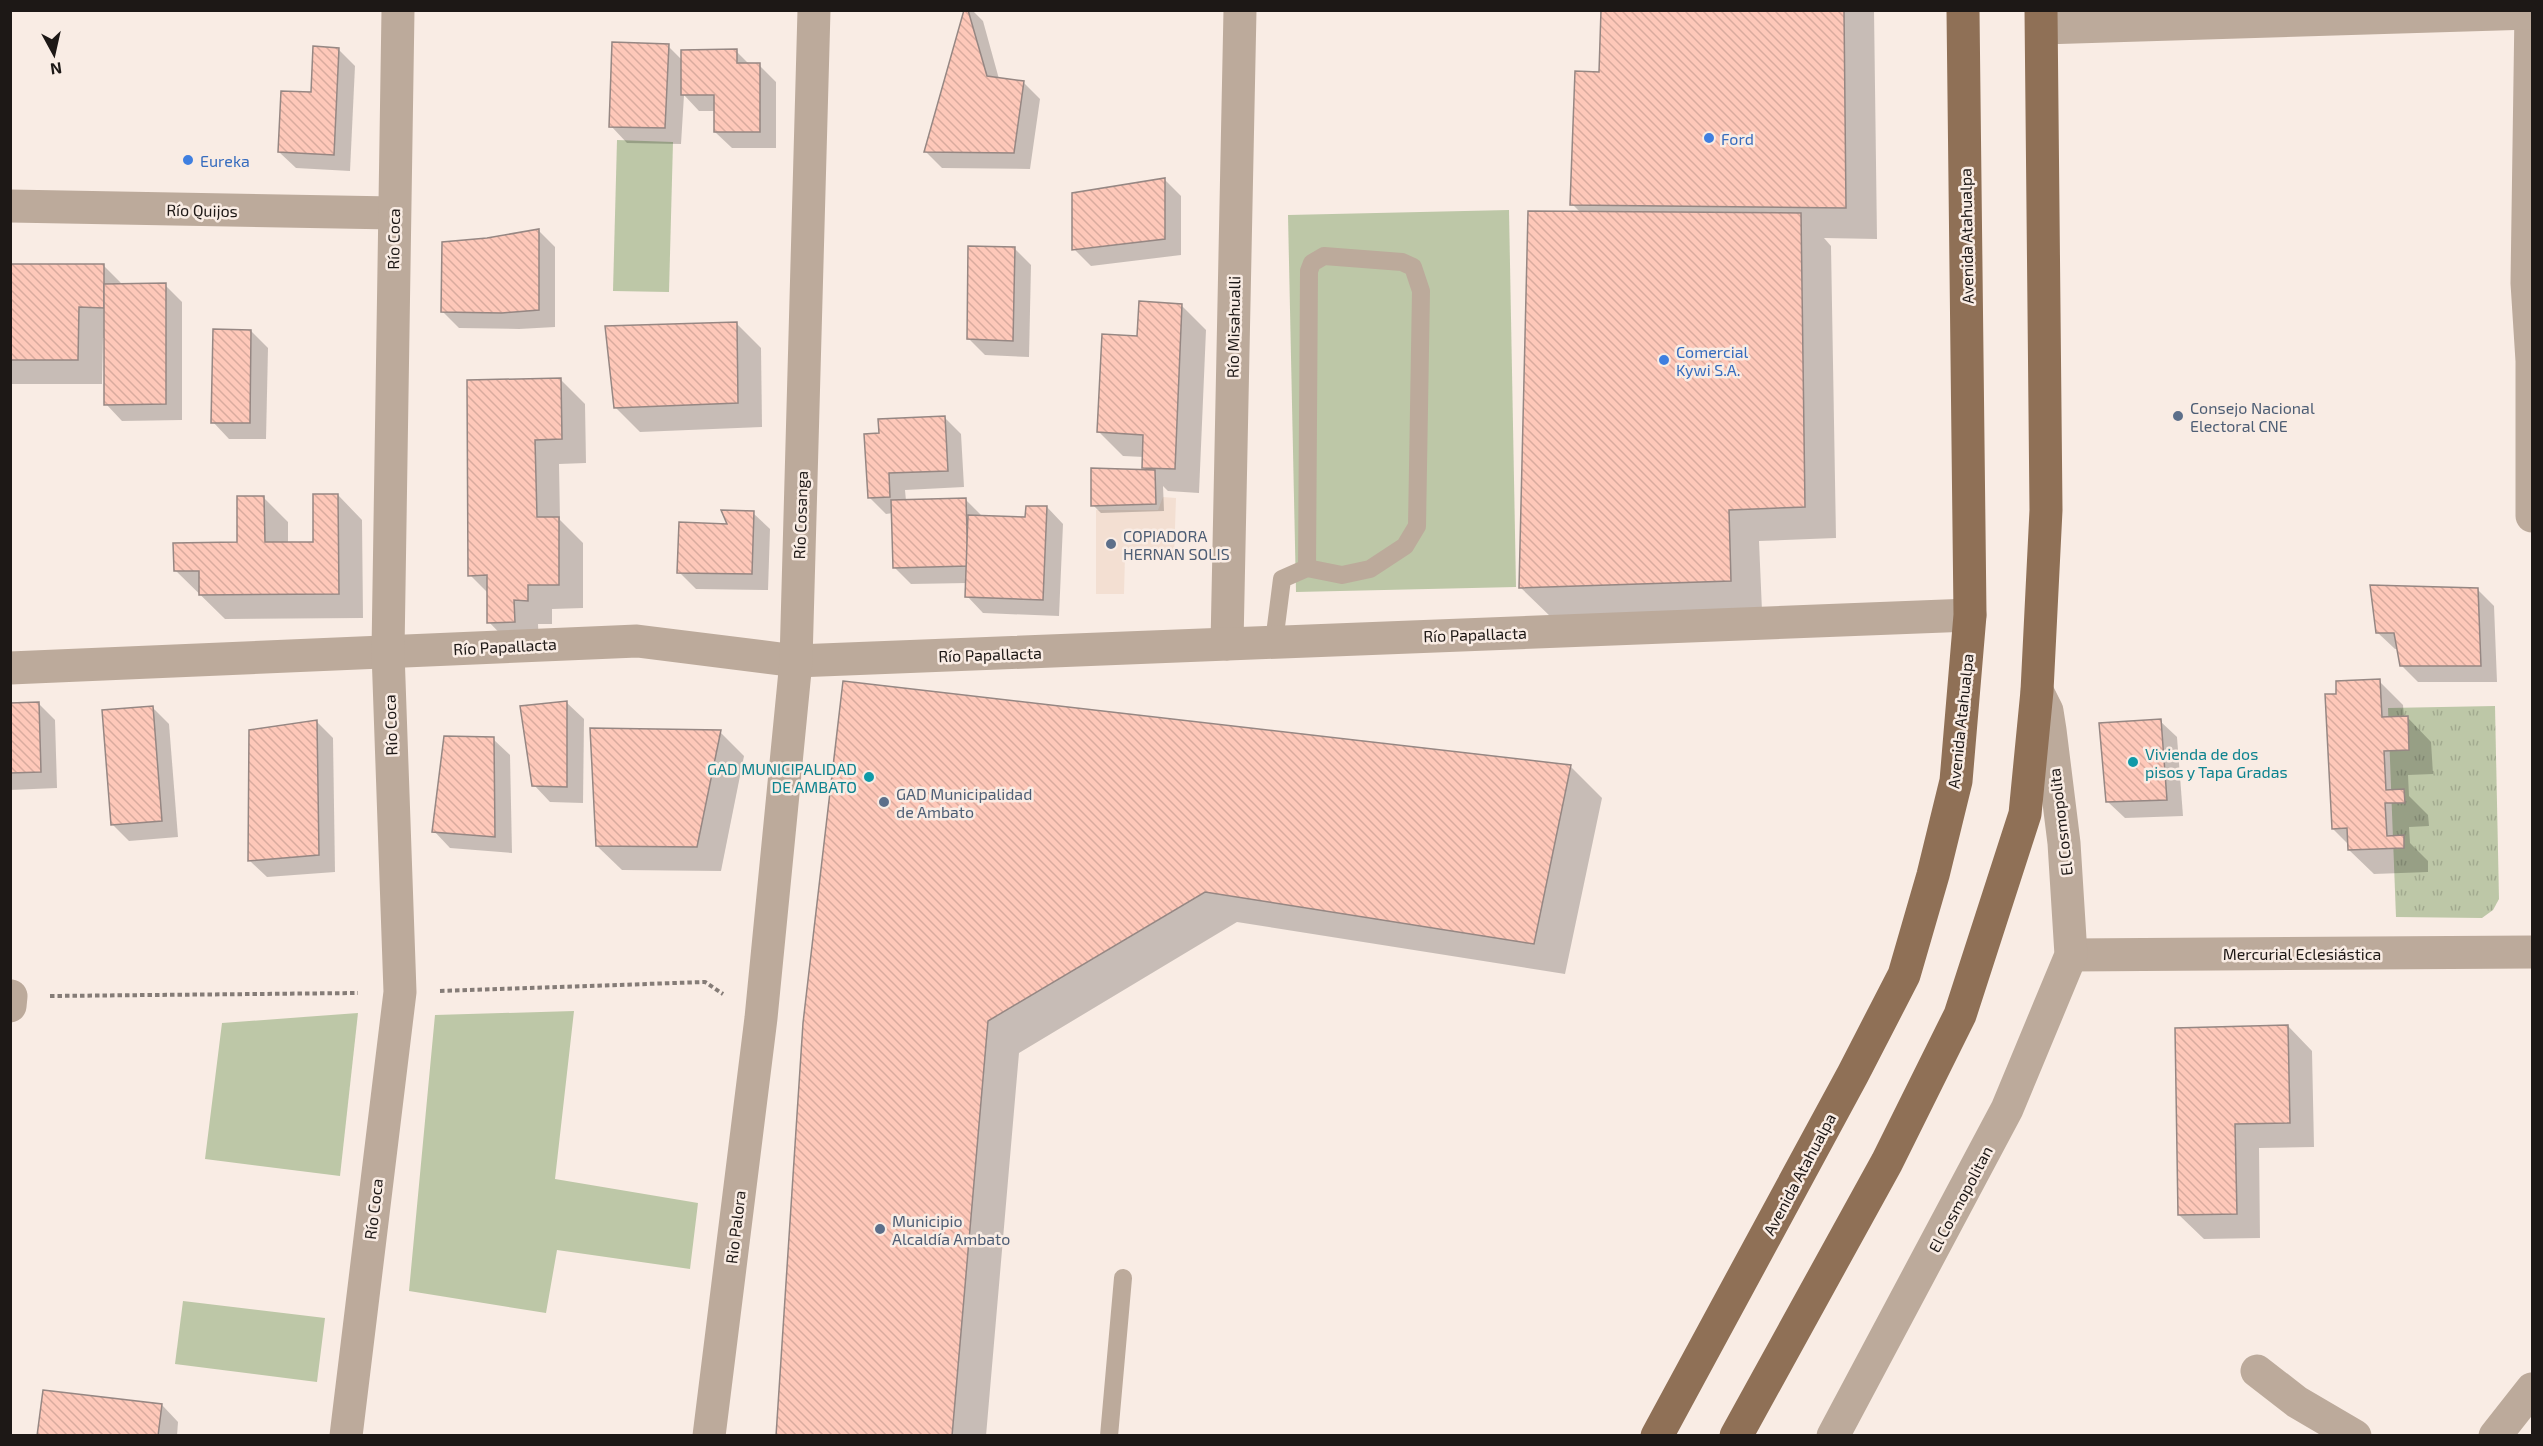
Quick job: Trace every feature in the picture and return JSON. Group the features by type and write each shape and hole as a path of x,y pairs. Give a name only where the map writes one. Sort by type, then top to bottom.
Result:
{"main road":[{"name":"Avenida Atahualpa","path":"1657,1436 1853,1074 1904,975 1933,875 1956,781 1970,615 1962,10"},
{"path":"1736,1436 1887,1162 1960,1015 2025,814 2037,691 2046,510 2041,19"}],"street":[{"name":"Río Coca","path":"346,1436 400,992 388,652 398,10"},
{"name":"Río Cosanga","path":"761,1018 796,661 814,10"},
{"name":"Río Misahualli","path":"1227,644 1240,10"},
{"path":"2041,19 2531,12 2532,516"},
{"name":"Río Quijos","path":"10,206 394,213"},
{"name":"Río Papallacta","path":"10,668 638,641 796,661 1970,615"},
{"name":"El Cosmopolita","path":"2037,691 2047,711 2050,730 2064,843 2071,955"},
{"name":"Mercurial Eclesiástica","path":"2071,955 2532,952"},
{"name":"El Cosmopolitan","path":"1833,1436 2007,1109 2071,955"},
{"name":"Rio Palora","path":"709,1436 761,1018"},
{"path":"2257,1371 2298,1402 2355,1436"},
{"path":"2495,1436 2532,1389"}],"lane":[{"path":"1275,642 1282,579 1307,568 1342,575 1370,569 1405,546 1418,526 1421,291 1413,267 1402,262 1324,256 1312,263 1309,271 1307,568"},
{"path":"1109,1436 1123,1278"}],"shaded area":[{"name":"COPIADORA HERNAN SOLIS","path":"1163,497 1176,498 1174,557 1125,556 1124,594 1096,594 1096,510 1158,510"}],"green space":[{"path":"617,140 673,142 669,292 613,291"},
{"path":"1509,210 1516,587 1296,592 1288,215"},
{"path":"2495,706 2499,899 2493,910 2482,918 2396,917 2388,708"},
{"path":"574,1011 555,1179 698,1203 690,1269 557,1250 546,1313 409,1291 435,1015"},
{"path":"358,1013 340,1176 205,1159 222,1023"},
{"path":"183,1301 325,1318 317,1382 175,1364"}],"building":[{"path":"964,10 968,10 987,76 1024,81 1014,153 924,152"},
{"name":"Ford","path":"1601,10 1844,10 1846,208 1570,205 1575,71 1599,72"},
{"path":"612,42 669,44 665,128 609,127"},
{"path":"313,46 339,48 334,155 278,152 281,91 311,92"},
{"path":"737,49 737,63 760,63 760,132 714,132 714,95 681,95 681,50"},
{"path":"1165,178 1165,239 1072,250 1072,193"},
{"name":"Comercial Kywi S.A.","path":"1528,211 1801,213 1805,507 1729,510 1731,581 1519,588"},
{"path":"539,229 539,310 502,313 441,312 442,242 487,238"},
{"path":"968,246 1015,247 1013,341 967,339"},
{"path":"10,264 104,264 104,308 79,307 78,360 10,360"},
{"path":"166,283 166,404 104,405 104,284"},
{"path":"1139,301 1182,304 1175,469 1142,468 1143,435 1097,432 1102,334 1137,336"},
{"path":"737,322 738,403 614,408 605,326"},
{"path":"213,329 251,330 250,423 211,423"},
{"path":"561,378 562,439 535,440 537,517 559,517 559,585 528,585 528,601 514,600 515,622 487,623 487,575 468,576 467,380"},
{"path":"945,416 948,471 889,473 890,497 868,498 864,434 879,433 878,419"},
{"path":"1091,468 1155,470 1156,504 1091,506"},
{"path":"313,494 338,494 339,594 199,595 199,571 174,571 173,543 237,542 237,496 264,496 265,542 313,542"},
{"path":"966,498 968,566 893,568 891,500"},
{"path":"1026,506 1047,506 1043,600 965,597 968,515 1025,517"},
{"path":"721,510 754,511 752,574 677,573 679,522 727,524"},
{"path":"2370,585 2478,588 2481,666 2400,666 2394,633 2376,633"},
{"path":"2380,679 2382,717 2408,716 2409,750 2384,751 2386,790 2404,789 2405,803 2385,803 2387,836 2404,835 2404,848 2348,850 2347,828 2332,829 2325,694 2336,694 2336,681"},
{"name":"Municipio Alcaldía Ambato","path":"843,681 1571,765 1534,944 1205,892 988,1021 952,1436 776,1436 803,1023"},
{"path":"567,701 567,787 532,786 520,706"},
{"path":"39,702 41,772 10,773 10,703"},
{"path":"153,706 162,821 111,825 102,710"},
{"name":"Vivienda de dos pisos y Tapa Gradas","path":"2161,719 2167,800 2106,802 2099,723"},
{"path":"317,720 319,855 248,861 249,730"},
{"path":"590,728 721,730 697,847 596,846"},
{"path":"444,736 494,737 495,837 432,832"},
{"path":"2288,1025 2290,1123 2235,1124 2237,1214 2178,1215 2175,1028"},
{"path":"43,1390 162,1404 158,1436 37,1436"}],"place":[{"name":"Ford","path":"1709,138"},
{"name":"Eureka","path":"188,160"},
{"name":"Comercial Kywi S.A.","path":"1664,360"},
{"name":"Consejo Nacional Electoral CNE","path":"2178,416"},
{"name":"COPIADORA HERNAN SOLIS","path":"1111,544"},
{"name":"Vivienda de dos pisos y Tapa Gradas","path":"2133,762"},
{"name":"GAD MUNICIPALIDAD DE AMBATO","path":"869,777"},
{"name":"GAD Municipalidad de Ambato","path":"884,802"},
{"name":"Municipio Alcaldía Ambato","path":"880,1229"}]}
